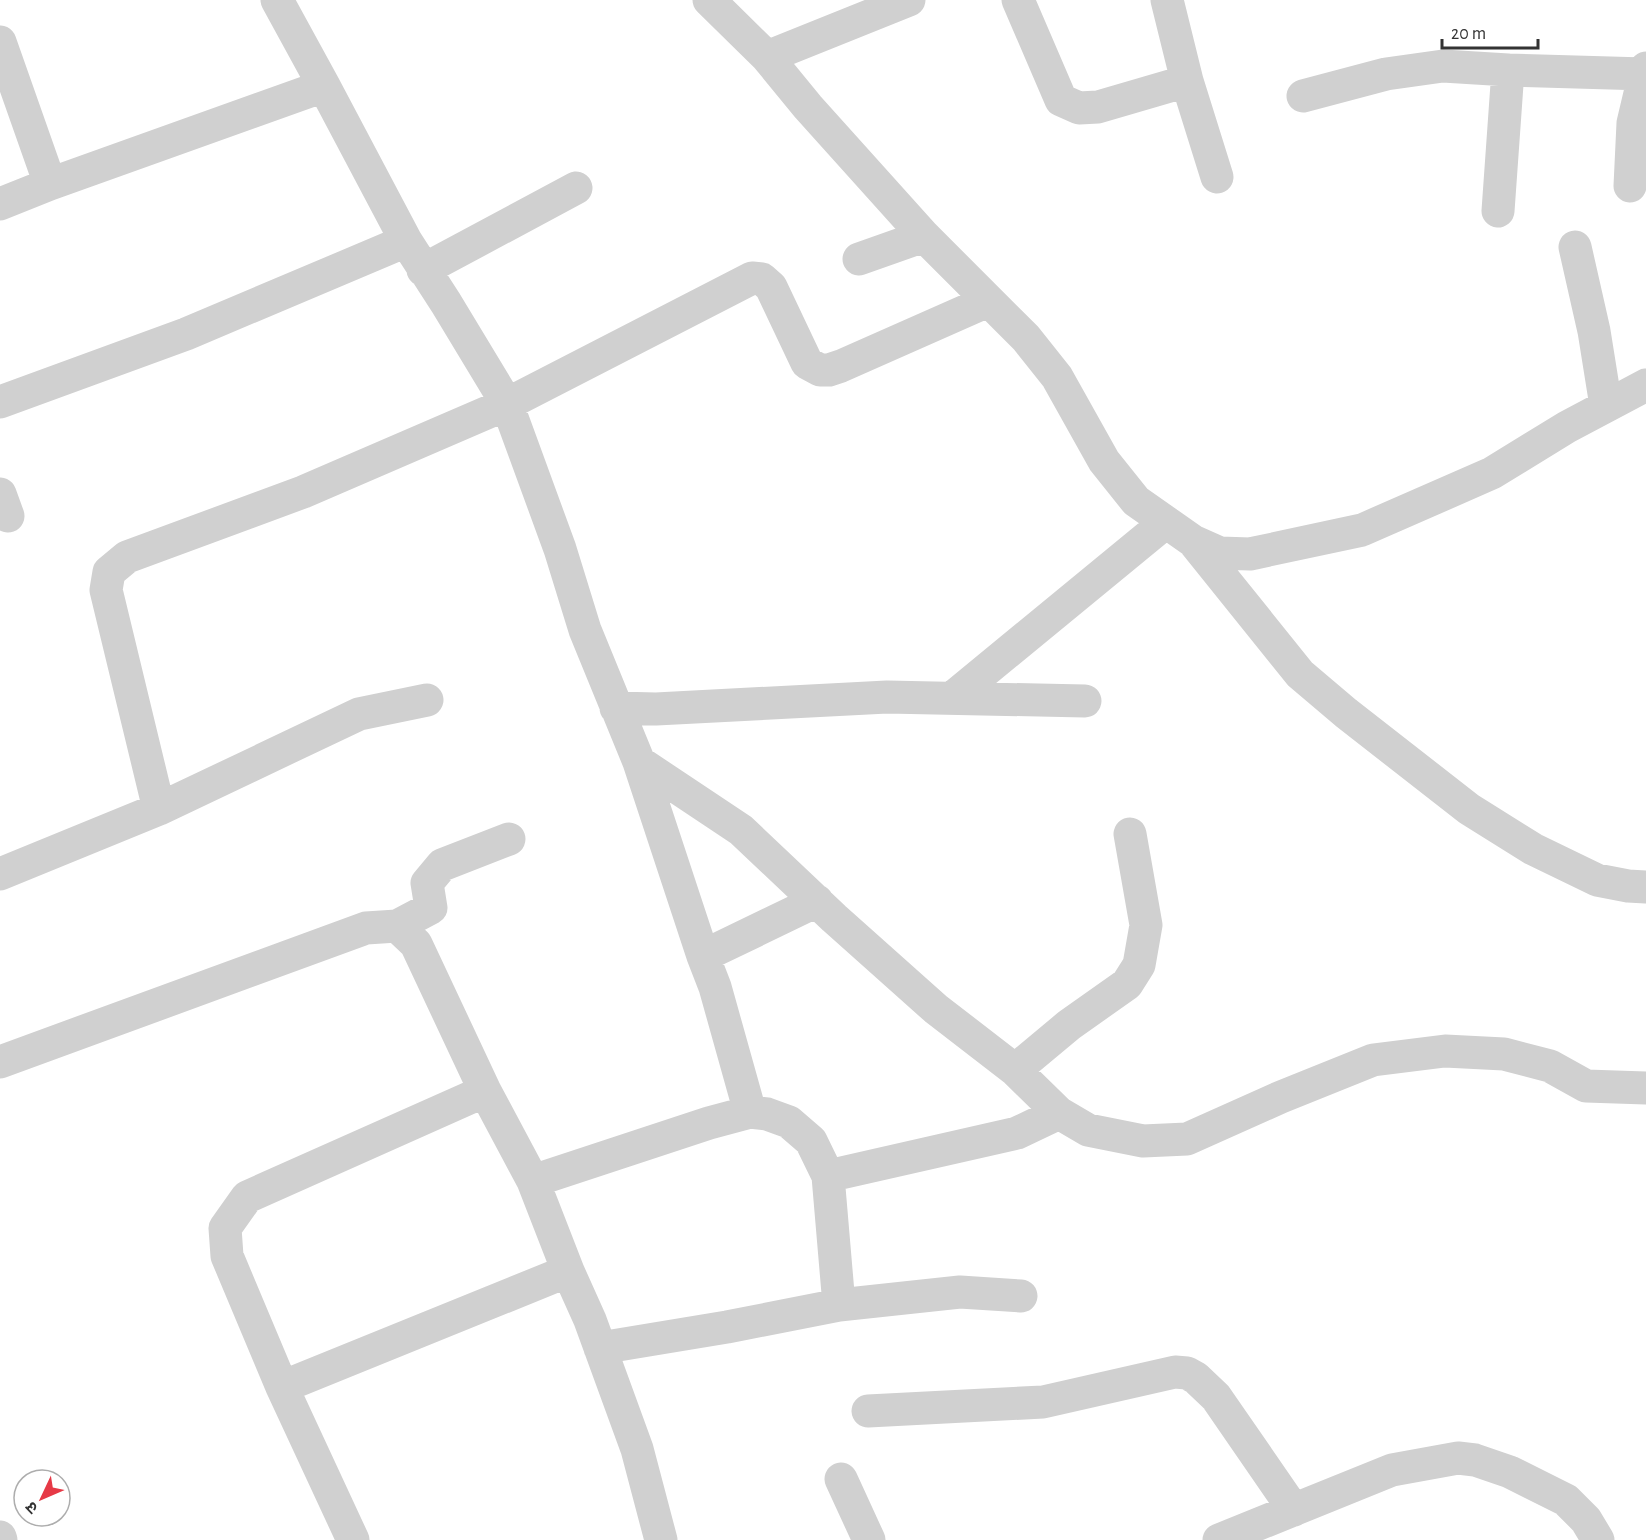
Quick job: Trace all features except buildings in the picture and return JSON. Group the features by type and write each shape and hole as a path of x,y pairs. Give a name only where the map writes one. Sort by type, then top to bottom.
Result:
{"street":[{"path":"277,0 406,241 507,404 560,549 585,630 639,762 702,956 715,987 750,1112"},
{"path":"709,0 767,57 808,107 924,236 1026,338 1057,377 1104,460 1136,501 1193,541 1220,553 1250,554 1362,530 1492,473 1567,427 1646,385"},
{"path":"767,57 909,0"},
{"path":"1018,0 1061,100 1079,108 1098,107 1187,81"},
{"path":"1167,0 1187,81 1217,177"},
{"path":"0,42 50,184"},
{"path":"1303,96 1386,74 1443,66 1508,70 1646,71 1630,186"},
{"path":"1498,211 1508,70"},
{"path":"0,204 324,86"},
{"path":"423,270 576,188"},
{"path":"859,259 924,236"},
{"path":"0,402 186,334 406,241"},
{"path":"1575,248 1594,331 1606,406"},
{"path":"159,809 106,590 109,572 127,557 303,492 507,404 752,278 762,279 771,287 807,363 820,370 842,366 988,301"},
{"path":"952,698 1166,522"},
{"path":"1193,541 1300,674 1469,809 1533,849 1597,880 1646,887"},
{"path":"616,708 656,709 887,697 1085,701"},
{"path":"0,874 159,809 359,714 427,700"},
{"path":"639,762 741,830 936,1009 1016,1070 1059,1113 1088,1130 1143,1141 1187,1139 1281,1097 1373,1060 1445,1051 1504,1054 1550,1066 1586,1086 1646,1088"},
{"path":"1016,1070 1069,1025 1127,984 1139,964 1146,925 1130,834"},
{"path":"0,1062 366,928 397,926 431,908 427,884 442,865 509,839"},
{"path":"702,956 817,901"},
{"path":"397,926 416,944 485,1091 533,1181 590,1320 637,1449 661,1540"},
{"path":"353,1540 282,1387 227,1256 225,1228 247,1197 485,1091"},
{"path":"533,1181 709,1123 750,1112 767,1114 789,1122 811,1141 828,1176 839,1305"},
{"path":"828,1176 1017,1133 1059,1113"},
{"path":"282,1387 568,1271"},
{"path":"600,1348 727,1327 839,1305 960,1292 1021,1296"},
{"path":"868,1411 1043,1402 1175,1372 1187,1373 1196,1378 1216,1397 1294,1510"},
{"path":"1219,1540 1392,1470 1458,1458 1475,1460 1510,1472 1566,1500 1586,1520 1598,1540"},
{"path":"841,1479 869,1540"}]}
